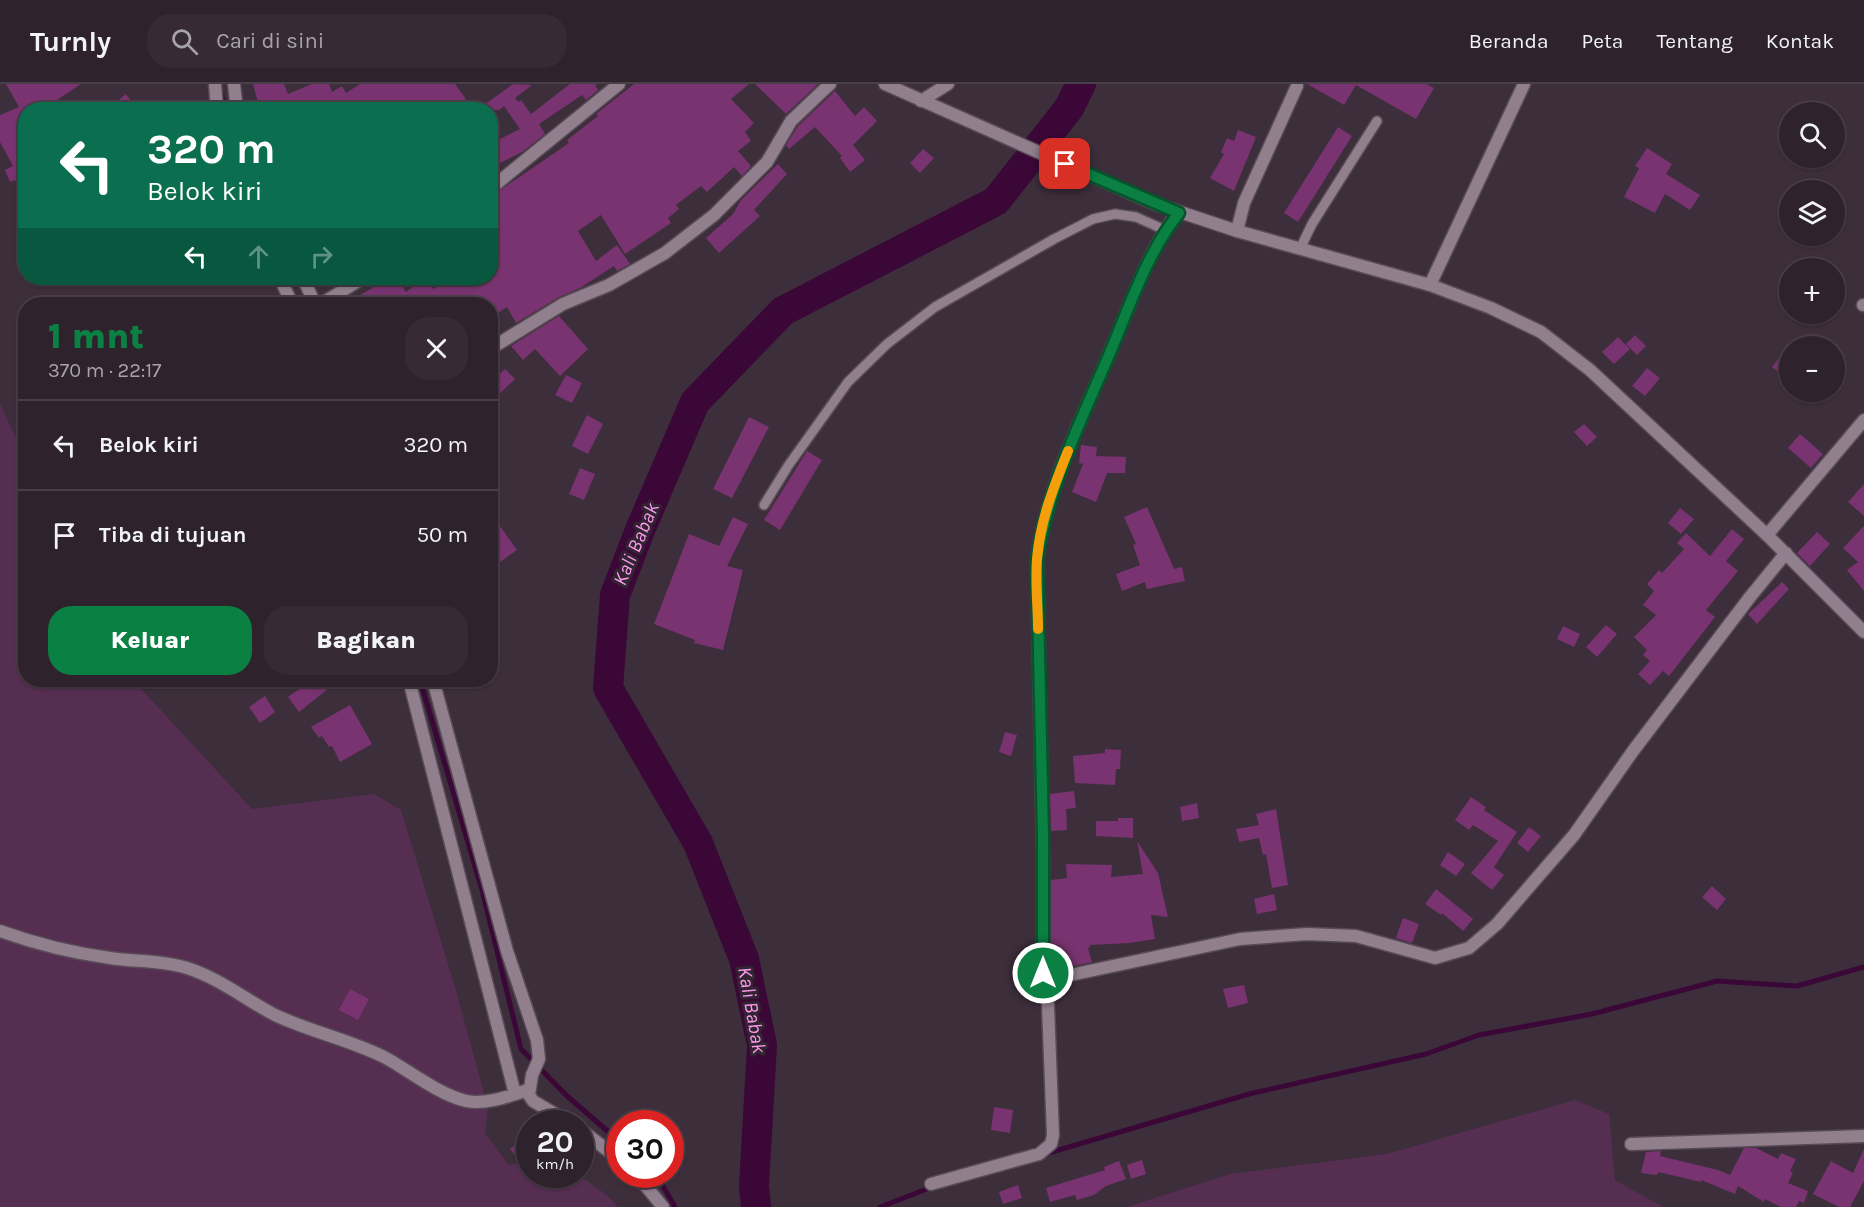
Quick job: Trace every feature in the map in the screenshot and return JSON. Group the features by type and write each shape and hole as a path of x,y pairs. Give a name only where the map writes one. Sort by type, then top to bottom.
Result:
{"street":[{"path":"216,84 217,102"},
{"path":"234,84 236,102"},
{"path":"498,182 619,84"},
{"path":"498,344 563,304 609,285 664,253 714,215 767,162 791,121 830,84"},
{"path":"885,84 1179,213 1430,285 1521,321 1557,343 1590,370 1767,534 1864,632"},
{"path":"921,101 948,84"},
{"path":"1430,285 1524,84"},
{"path":"1237,231 1244,203 1297,86"},
{"path":"931,1184 1039,1154 1051,1144 1053,1136 1047,980 1043,973 1043,833 1037,560 1051,495 1068,452 1165,230 1179,213"},
{"path":"332,297 352,285"},
{"path":"1767,534 1864,420"},
{"path":"1047,980 1240,939 1306,934 1356,936 1435,958 1469,948 1497,924 1574,835 1646,733 1786,553"},
{"path":"422,687 515,1094"},
{"path":"423,687 535,1032 539,1059 528,1090 533,1101 548,1110"},
{"path":"0,931 41,946 112,958 153,961 187,968 208,977 276,1015 384,1057 465,1101 479,1102 528,1090"},
{"path":"1631,1144 1864,1136"},
{"path":"594,1140 606,1149"},
{"path":"647,1188 663,1207"}],"lane":[{"path":"1300,249 1312,224 1377,121"},
{"path":"764,505 788,466 848,382 887,344 934,308 1054,238 1093,219 1115,214 1136,217 1165,230"}],"shaded area":[{"path":"0,404 18,442 18,687 139,687 252,809 374,794 401,810 455,987 488,1108 485,1133 509,1165 516,1164 516,1188 594,1188 594,1186 607,1195 618,1207 0,1207"},
{"path":"1575,1100 1609,1114 1615,1180 1663,1207 1127,1207 1230,1174 1387,1154"}],"building":[{"path":"6,84 81,84 54,102 18,102 18,105"},
{"path":"253,84 284,84 288,94 312,84 329,84 332,92 342,86 346,93 360,84 455,84 466,99 461,102 258,102"},
{"path":"513,84 532,85 515,98 518,102 521,100 531,114 570,84 597,84 595,85 598,90 586,100 582,95 539,124 545,134 522,152 498,164 498,140 520,129 504,106 498,110 498,102 488,102"},
{"path":"634,84 749,84 731,99 754,123 745,132 751,141 738,151 751,166 742,176 734,167 707,192 701,186 676,205 679,209 668,218 671,223 625,254 601,215 578,231 596,261 617,245 630,264 617,271 614,266 580,288 559,297 516,323 507,307 498,313 498,297 357,297 377,285 402,285 406,292 415,285 430,285 433,289 440,285 498,285 498,192 569,143 567,140 598,116 596,114"},
{"path":"755,84 818,84 786,114"},
{"path":"1307,84 1426,84 1434,88 1416,119 1356,85 1344,105"},
{"path":"835,91 855,116 864,107 877,121 853,145 865,160 850,172 840,158 842,156 815,127 789,149 786,145 798,126"},
{"path":"126,94 132,102 116,102"},
{"path":"18,107 18,188 15,180 10,182 5,170 13,166 0,142 0,115"},
{"path":"1338,127 1352,136 1298,222 1284,213"},
{"path":"1238,130 1256,137 1234,191 1210,178 1224,154 1221,152 1227,138 1234,141"},
{"path":"1647,148 1672,164 1666,174 1700,195 1690,210 1665,194 1655,213 1624,197 1639,168 1635,166"},
{"path":"923,149 934,158 920,173 910,163"},
{"path":"778,164 787,174 754,210 760,216 719,253 706,238 733,214 741,200"},
{"path":"559,316 588,349 560,376 535,349 523,360 511,346"},
{"path":"1635,335 1646,346 1637,355 1626,344"},
{"path":"1618,337 1630,349 1614,364 1602,352"},
{"path":"1779,358 1779,372 1772,367"},
{"path":"1647,368 1660,378 1645,396 1632,386"},
{"path":"505,369 515,379 498,395 498,376"},
{"path":"566,375 582,383 572,403 555,395"},
{"path":"587,415 603,424 588,454 572,446"},
{"path":"749,417 769,427 732,498 713,489"},
{"path":"1584,424 1597,437 1587,446 1574,432"},
{"path":"1800,434 1823,454 1811,468 1788,448"},
{"path":"1081,445 1097,447 1096,456 1126,457 1125,473 1107,473 1096,502 1072,492 1083,464 1079,463"},
{"path":"807,451 822,460 780,530 764,520"},
{"path":"580,468 595,474 584,500 569,494"},
{"path":"1864,484 1864,516 1848,502"},
{"path":"1147,507 1174,569 1182,567 1185,581 1147,589 1145,582 1122,591 1116,574 1140,565 1133,545 1136,544 1124,517"},
{"path":"1680,508 1694,519 1681,534 1668,523"},
{"path":"733,517 748,524 727,566 743,570 723,650 694,643 695,640 654,624 689,534 719,546"},
{"path":"498,523 517,550 498,563"},
{"path":"1864,526 1864,591 1847,570 1858,562 1843,548"},
{"path":"1732,529 1744,539 1726,561 1738,571 1706,610 1715,617 1669,676 1663,671 1650,685 1638,674 1650,661 1643,655 1647,650 1634,637 1656,615 1643,605 1654,591 1647,584 1659,570 1662,573 1684,549 1677,543 1686,533 1710,556"},
{"path":"1817,532 1830,544 1810,566 1797,553"},
{"path":"1782,582 1789,589 1757,624 1748,614"},
{"path":"1606,625 1617,634 1597,657 1586,647"},
{"path":"1563,626 1580,634 1574,647 1557,639"},
{"path":"302,687 330,687 299,712 288,697"},
{"path":"265,696 275,712 260,723 249,707"},
{"path":"350,705 372,744 340,762 332,746 329,747 322,736 319,738 311,727"},
{"path":"1005,732 1017,735 1011,756 999,752"},
{"path":"1105,749 1121,750 1120,769 1116,769 1115,785 1075,783 1073,756 1105,753"},
{"path":"1074,791 1076,808 1066,809 1067,830 1051,831 1050,794"},
{"path":"1471,797 1486,807 1484,810 1517,832 1494,867 1504,875 1492,890 1471,873 1498,841 1473,825 1469,830 1455,820"},
{"path":"1197,803 1199,818 1182,821 1180,807"},
{"path":"1276,809 1288,885 1272,888 1266,854 1263,855 1259,838 1239,842 1236,829 1259,825 1256,814"},
{"path":"1118,818 1133,818 1133,838 1096,836 1096,821 1118,821"},
{"path":"1529,827 1541,836 1528,852 1517,843"},
{"path":"1137,841 1158,873 1168,917 1151,915 1155,939 1090,945 1088,948 1092,962 1051,971 1051,880 1067,878 1066,864 1112,865 1111,877 1143,874"},
{"path":"1448,852 1465,864 1456,876 1440,865"},
{"path":"1712,886 1726,899 1717,910 1702,897"},
{"path":"1436,889 1473,919 1463,931 1442,913 1441,915 1425,904"},
{"path":"1274,894 1277,910 1257,914 1254,899"},
{"path":"1403,918 1419,924 1412,943 1396,938"},
{"path":"1244,985 1248,1003 1228,1008 1223,989"},
{"path":"350,989 369,999 358,1020 339,1010"},
{"path":"994,1107 1013,1110 1010,1133 991,1130"},
{"path":"516,1144 516,1156 510,1149"},
{"path":"1744,1148 1756,1148 1778,1159 1781,1153 1796,1159 1790,1171 1793,1173 1788,1183 1808,1191 1804,1203 1799,1201 1796,1207 1781,1207 1765,1199 1764,1202 1738,1186 1735,1194 1701,1180 1701,1182 1658,1172 1657,1175 1641,1173 1646,1152 1661,1151 1660,1156 1730,1175"},
{"path":"1864,1149 1864,1181 1850,1207 1839,1207 1813,1194 1831,1161 1853,1173"},
{"path":"1142,1160 1146,1174 1131,1179 1127,1165"},
{"path":"1119,1161 1126,1179 1106,1186 1094,1195 1077,1200 1075,1195 1050,1202 1046,1188 1105,1170 1104,1167"},
{"path":"1018,1185 1022,1198 1003,1204 999,1192"}],"waterway":[{"name":"Kali Babak","path":"756,1207 754,1186 762,1045 744,959 698,843 608,688 615,595 695,402 783,311 996,201 1069,108 1081,84"},
{"path":"220,91 223,102"},
{"path":"422,687 482,890 521,1049 566,1095 606,1130"},
{"path":"1045,1154 1249,1094 1426,1054 1479,1035 1592,1014 1717,981 1797,986 1864,967"},
{"path":"880,1207 932,1187"},
{"path":"664,1188 675,1207"}],"slow traffic":[{"path":"1038,629 1037,560 1040,541 1051,495 1068,451"}],"route":[{"path":"1043,973 1043,835 1037,560 1040,541 1051,495 1094,389 1155,250 1165,230 1179,213 1065,164"}]}
